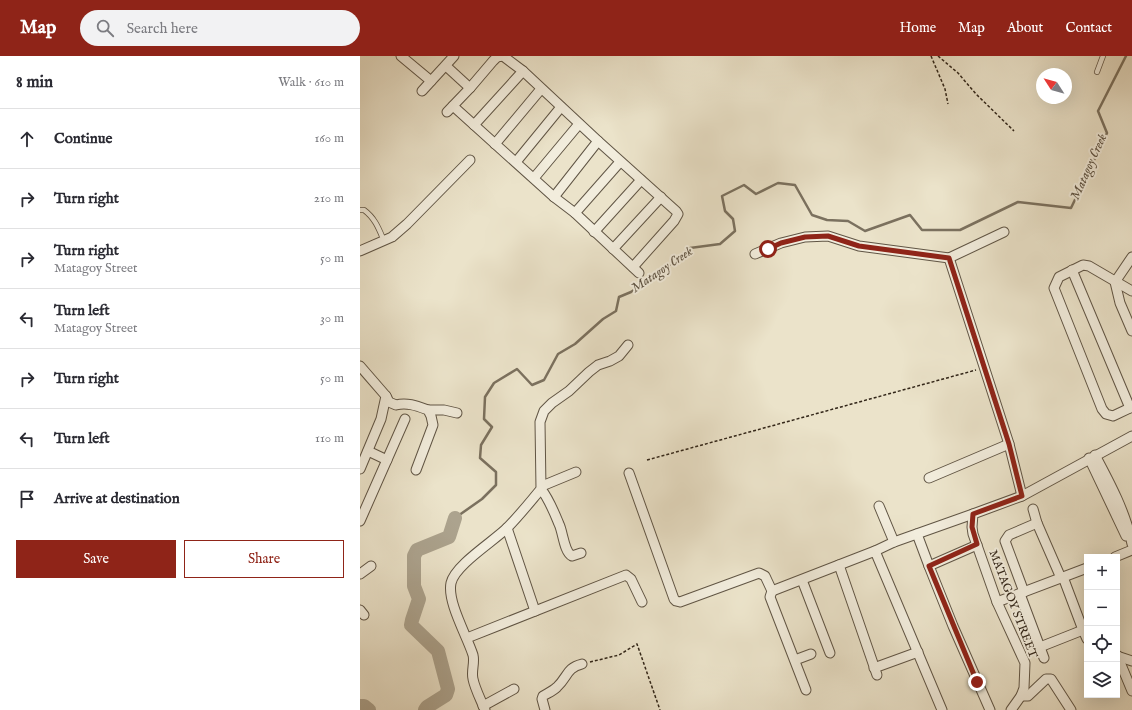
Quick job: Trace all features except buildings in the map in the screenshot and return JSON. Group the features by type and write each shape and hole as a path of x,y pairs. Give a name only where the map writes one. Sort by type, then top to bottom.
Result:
{"street":[{"path":"422,91 454,56"},
{"path":"502,56 523,71 678,214 678,217 636,270 575,213 554,197 474,125 450,109 493,61 497,57 502,56"},
{"path":"406,57 431,81"},
{"path":"446,66 470,88"},
{"path":"474,125 523,71"},
{"path":"495,144 541,89"},
{"path":"516,162 561,107"},
{"path":"534,178 579,124"},
{"path":"554,197 598,141"},
{"path":"360,251 392,237 407,224 470,160"},
{"path":"575,213 620,162"},
{"path":"594,232 641,180"},
{"path":"613,249 661,197"},
{"path":"755,254 781,243 799,239 828,236 859,246 949,258 1004,232"},
{"path":"1132,257 1115,282 1120,303 1132,331"},
{"path":"949,258 986,368 1009,444 1022,496"},
{"path":"1072,270 1131,408 1113,416 1106,414 1102,409 1054,288 1059,277 1072,270 1083,265 1089,266 1132,291"},
{"path":"581,553 572,556 568,553 560,525 542,487 540,422 544,411 552,403 569,392 598,365 619,356 628,345"},
{"path":"360,366 386,396 389,402 396,405 401,403 412,404 428,410 444,410 457,413"},
{"path":"360,469 381,418 386,396"},
{"path":"416,470 432,425 431,416 428,410"},
{"path":"360,522 405,419"},
{"path":"772,591 876,551 894,542 1022,496 1132,436"},
{"path":"929,478 1009,444"},
{"path":"368,451 387,460"},
{"path":"1092,457 1128,530 1132,544"},
{"path":"514,689 484,708 473,677 474,661 467,638 455,610 451,592 451,583 458,571 507,528 542,487 576,472"},
{"path":"629,473 674,599 680,602 759,572 766,576 772,591 770,598 806,690"},
{"path":"879,506 894,542"},
{"path":"1033,509 1037,523 1062,577 1084,632"},
{"name":"MATAGOY STREET","path":"973,514 972,527 997,602 1025,663 1024,688 1021,696 1011,710"},
{"path":"1037,523 1009,535 1005,541 1044,658"},
{"path":"507,528 535,611"},
{"path":"917,534 953,626 990,710"},
{"path":"929,566 977,544"},
{"path":"1120,555 1132,550"},
{"path":"876,551 942,710"},
{"path":"839,565 876,671 918,652"},
{"path":"360,574 371,566"},
{"path":"997,602 1084,569"},
{"path":"467,638 626,575 631,579 642,602"},
{"path":"802,580 830,653"},
{"path":"1040,646 1084,634"},
{"path":"795,660 811,654"},
{"path":"1120,656 1132,661"},
{"path":"1120,662 1132,691"},
{"path":"546,710 542,699 543,696 557,687 570,669 574,666 582,664"},
{"path":"1021,696 1028,696 1046,679 1051,679 1071,710"}],"lane":[{"path":"1097,72 1103,56"},
{"path":"360,210 364,210 371,215 377,224 384,241"}],"path":[{"path":"931,56 945,89 948,104"},
{"path":"938,56 958,73 976,94 1014,131"},
{"path":"647,460 986,368"},
{"path":"582,664 619,655 637,644 660,710"}],"waterway":[{"name":"Matagoy Creek","path":"455,518 482,499 496,485 496,472 480,458 481,445 492,427 484,419 485,397 494,383 517,369 532,385 544,380 558,354 575,344 603,319 616,311 619,297 631,292 671,264 690,248 720,244 735,231 733,219 725,211 722,196 744,185 756,194 778,183 795,185 812,215 827,220 848,221 865,231 910,215 922,230 960,230 1018,202 1071,208 1107,133 1098,111 1126,56"},
{"name":"Matagoy Creek","path":"425,710 427,707 446,695 448,689 438,651 411,625 419,599 414,586 414,556 417,550 449,537 455,518"},
{"name":"Matagoy Creek","path":"360,706 364,706 369,710"}],"route":[{"path":"768,249 781,243 805,237 828,236 859,246 949,258 986,368 1009,444 1022,496 973,514 971,520 973,534 977,544 929,566 977,682"}]}
